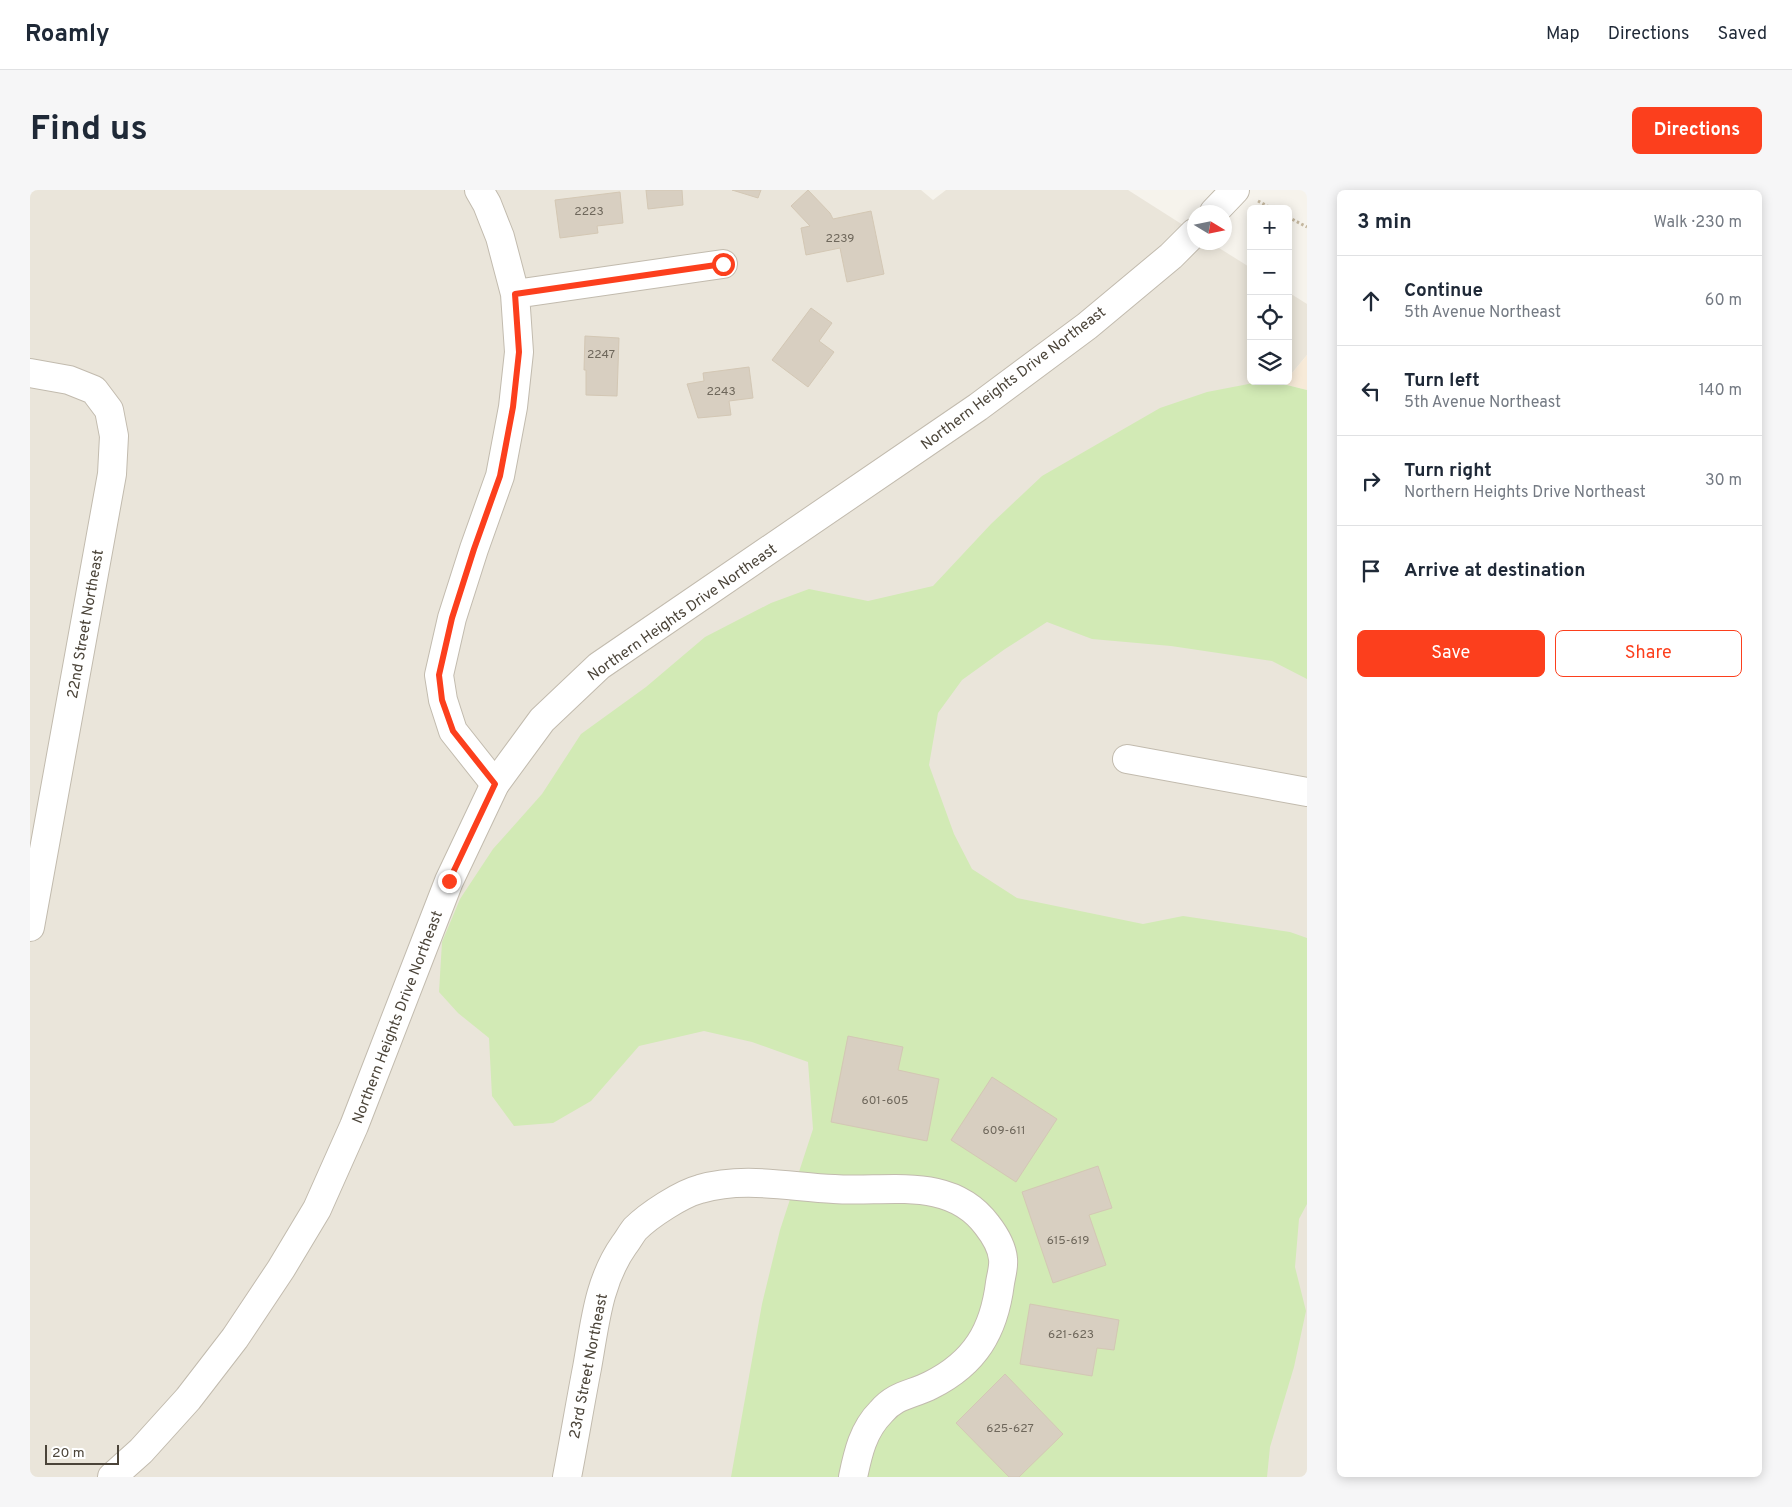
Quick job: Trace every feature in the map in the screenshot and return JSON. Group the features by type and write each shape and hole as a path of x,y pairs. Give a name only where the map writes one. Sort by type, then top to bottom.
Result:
{"street":[{"path":"479,190 487,204 500,237 515,294 519,352 513,407 500,476 452,618 439,675 442,700 453,731 495,784"},
{"path":"1221,205 1235,190"},
{"name":"Northern Heights Drive Northeast","path":"112,1477 142,1451 188,1399 235,1338 317,1209 354,1126 449,881 495,784 542,720 599,666 978,407 1087,326 1171,256 1187,240"},
{"path":"515,294 723,264"},
{"name":"22nd Street Northeast","path":"30,373 69,380 94,390 109,410 114,436 112,474 30,927"},
{"path":"1127,759 1307,792"},
{"name":"23rd Street Northeast","path":"567,1477 600,1297 613,1261 635,1229 663,1207 699,1189 734,1182 838,1190 895,1188 927,1190 953,1198 979,1214 996,1236 1003,1258 999,1293 987,1332 974,1354 950,1375 924,1388 901,1396 882,1410 867,1428 858,1453 853,1477"}],"path":[{"path":"1292,219 1307,227"}],"shaded area":[{"path":"30,190 921,190 933,200 946,190 1128,190 1187,228 1187,250 1222,250 1247,266 1247,385 1283,385 1149,555 1307,581 1307,1477 30,1477"},
{"path":"1292,295 1307,304 1307,355 1292,373"},
{"path":"1307,355 1307,390 1287,385 1292,385 1292,373"}],"green space":[{"path":"1247,384 1287,385 1307,390 1307,679 1272,661 1171,646 1092,639 1047,622 962,680 938,713 929,765 954,834 972,869 1017,898 1143,924 1183,916 1290,932 1307,938 1307,1204 1299,1219 1295,1267 1306,1311 1294,1367 1270,1447 1267,1477 731,1477 762,1304 780,1230 813,1129 808,1062 752,1042 704,1031 639,1046 591,1101 553,1123 514,1126 492,1096 489,1038 458,1013 439,992 442,942 460,899 493,849 542,794 581,734 646,687 705,637 771,603 809,589 868,601 933,586 991,524 1042,476 1160,408 1207,392"}],"building":[{"path":"646,190 682,190 683,205 648,209"},
{"path":"732,190 761,190 758,198"},
{"path":"808,190 830,213 833,219 871,211 884,274 847,282 840,248 806,255 801,228 810,226 791,206"},
{"path":"620,192 623,223 597,226 598,233 560,238 555,200"},
{"path":"811,308 832,323 819,341 834,352 808,387 772,360"},
{"path":"585,336 619,338 617,396 586,395 586,370 584,370"},
{"path":"749,367 753,398 729,401 731,415 698,418 687,384 704,381 703,373"},
{"path":"848,1036 903,1047 898,1070 939,1079 927,1141 831,1122"},
{"path":"992,1077 1057,1119 1016,1182 951,1140"},
{"path":"1098,1166 1112,1208 1089,1215 1106,1265 1053,1283 1022,1192"},
{"path":"1030,1304 1119,1320 1114,1350 1097,1348 1092,1376 1020,1364"},
{"path":"1005,1374 1063,1434 1019,1477 1009,1477 956,1423"}],"route":[{"path":"449,881 495,784 453,731 442,700 439,675 452,618 500,476 513,407 519,352 515,294 723,264"}]}
